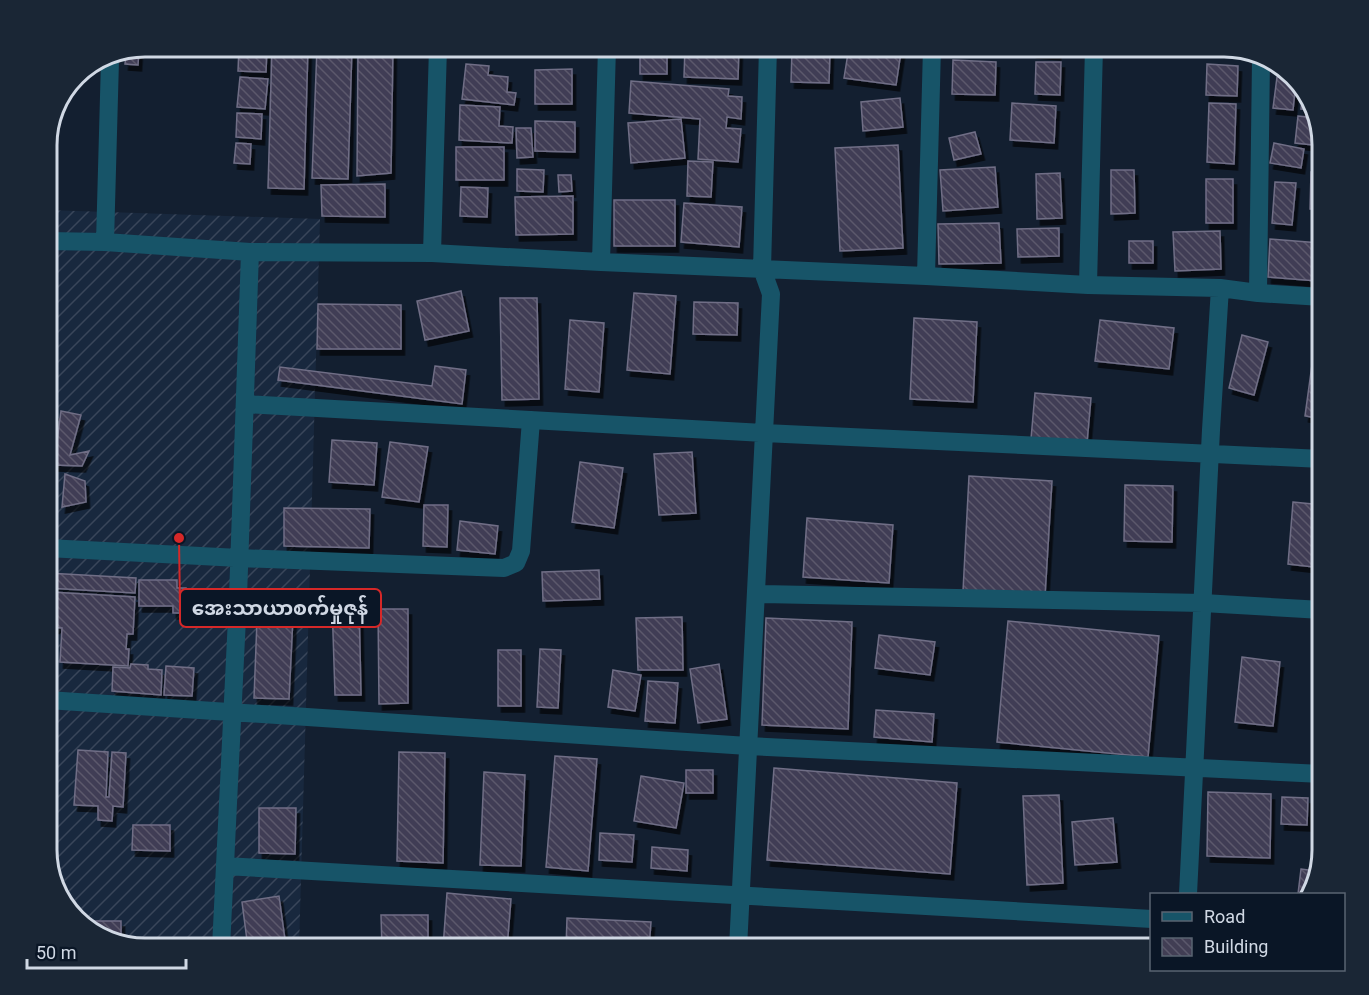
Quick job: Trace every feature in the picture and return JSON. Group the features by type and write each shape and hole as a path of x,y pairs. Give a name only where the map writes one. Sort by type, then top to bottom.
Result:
{"street":[{"path":"432,253 438,57"},
{"path":"601,262 607,57"},
{"path":"739,938 771,294 762,269 768,57"},
{"path":"926,276 932,57"},
{"path":"1088,285 1094,57"},
{"path":"105,242 110,65"},
{"path":"1258,293 1261,66"},
{"path":"57,241 105,242 250,252 432,253 1088,285 1221,288 1312,296"},
{"path":"221,938 250,252"},
{"path":"1188,893 1210,453 1221,288"},
{"path":"245,404 765,433 1312,458"},
{"path":"57,549 504,568 516,563 521,551 531,420"},
{"path":"756,594 1203,603 1312,609"},
{"path":"57,701 748,746 1312,773"},
{"path":"225,866 1150,919"}],"shaded area":[{"path":"57,210 320,219 299,938 145,938 117,933 91,920 79,908 62,878 57,856"}],"building":[{"path":"239,57 267,57 266,72 238,71"},
{"path":"272,57 308,57 304,189 268,188"},
{"path":"317,57 352,57 348,179 312,178"},
{"path":"358,57 393,57 391,173 357,176"},
{"path":"640,57 667,57 667,74 640,74"},
{"path":"685,57 739,57 738,79 684,77"},
{"path":"792,57 830,57 829,83 791,82"},
{"path":"847,57 900,57 896,85 844,78"},
{"path":"138,58 138,65 125,64 125,60"},
{"path":"953,60 996,62 995,95 952,94"},
{"path":"1036,62 1061,62 1060,95 1035,94"},
{"path":"466,64 489,66 488,75 508,77 507,92 516,93 514,105 462,99"},
{"path":"1207,64 1238,66 1237,96 1206,95"},
{"path":"572,69 572,104 535,104 535,70"},
{"path":"240,77 268,79 265,109 237,107"},
{"path":"1277,77 1280,77 1295,93 1293,110 1273,108"},
{"path":"631,81 729,89 728,96 742,97 741,119 727,117 726,128 741,129 738,162 698,159 700,119 629,113"},
{"path":"900,98 903,127 863,131 861,102"},
{"path":"1012,103 1056,106 1054,143 1010,140"},
{"path":"1209,103 1236,104 1234,164 1207,162"},
{"path":"460,105 500,107 499,126 513,127 512,143 459,140"},
{"path":"237,113 262,114 261,139 236,137"},
{"path":"1298,116 1307,117 1312,145 1295,143"},
{"path":"681,119 685,158 631,163 628,123"},
{"path":"535,121 575,122 575,152 535,151"},
{"path":"516,128 531,128 533,157 517,158"},
{"path":"975,132 981,154 954,160 949,138"},
{"path":"236,143 251,144 250,164 234,163"},
{"path":"1274,143 1304,149 1301,168 1270,163"},
{"path":"898,145 903,248 840,251 835,148"},
{"path":"456,147 504,147 504,180 456,180"},
{"path":"688,161 713,162 711,197 687,196"},
{"path":"995,167 998,207 943,211 940,170"},
{"path":"517,169 544,170 543,192 517,191"},
{"path":"1111,170 1134,170 1135,213 1111,214"},
{"path":"1311,172 1312,172 1312,209 1310,209"},
{"path":"1060,173 1062,218 1037,219 1036,174"},
{"path":"558,175 571,175 572,191 559,192"},
{"path":"1206,179 1233,179 1233,223 1206,223"},
{"path":"1275,182 1296,183 1292,225 1272,223"},
{"path":"385,184 385,217 322,216 321,185"},
{"path":"461,187 488,188 487,217 460,216"},
{"path":"573,196 573,234 516,235 515,197"},
{"path":"614,200 675,200 675,246 614,246"},
{"path":"684,203 742,207 739,247 681,242"},
{"path":"999,223 1001,263 939,264 938,224"},
{"path":"1059,228 1059,256 1018,257 1017,229"},
{"path":"1220,231 1221,269 1175,271 1173,232"},
{"path":"1270,239 1312,242 1312,281 1268,277"},
{"path":"1129,241 1153,241 1153,263 1129,263"},
{"path":"461,291 469,331 425,340 417,301"},
{"path":"634,293 676,296 670,374 627,370"},
{"path":"500,298 537,298 539,399 502,400"},
{"path":"694,302 738,303 737,335 693,334"},
{"path":"318,304 401,305 401,349 317,349"},
{"path":"914,318 977,322 973,402 910,399"},
{"path":"570,320 604,323 599,392 565,389"},
{"path":"1100,320 1174,328 1169,369 1095,361"},
{"path":"1242,335 1268,342 1254,395 1229,388"},
{"path":"1312,365 1312,417 1305,416"},
{"path":"435,366 466,370 462,404 278,380 280,367 432,386"},
{"path":"1035,393 1091,398 1087,443 1031,439"},
{"path":"61,411 81,415 70,455 89,451 82,466 57,465"},
{"path":"332,440 377,443 374,485 329,482"},
{"path":"390,442 428,447 419,502 382,497"},
{"path":"692,452 696,513 659,515 654,454"},
{"path":"580,462 623,468 614,528 572,522"},
{"path":"65,474 85,481 86,502 62,507"},
{"path":"969,476 1052,481 1045,596 963,591"},
{"path":"1125,485 1173,486 1172,542 1124,541"},
{"path":"1293,502 1312,504 1312,567 1288,564"},
{"path":"424,505 448,505 447,547 423,546"},
{"path":"284,508 370,509 369,548 284,546"},
{"path":"807,518 893,525 889,583 803,577"},
{"path":"460,521 498,526 495,554 457,550"},
{"path":"599,570 600,599 543,601 542,572"},
{"path":"57,574 136,578 135,593 57,589"},
{"path":"139,580 177,580 177,588 186,588 186,613 173,613 173,606 139,606"},
{"path":"57,592 135,597 133,634 127,634 128,666 60,662 62,628 57,628"},
{"path":"258,594 294,596 289,699 254,698"},
{"path":"332,602 359,602 361,695 335,695"},
{"path":"378,609 408,609 408,703 379,704"},
{"path":"682,617 683,670 638,670 636,618"},
{"path":"766,618 852,622 848,729 762,725"},
{"path":"1008,621 1159,636 1148,757 997,742"},
{"path":"879,635 935,642 930,675 875,668"},
{"path":"540,649 561,650 558,708 537,707"},
{"path":"498,650 521,650 521,706 498,706"},
{"path":"1242,657 1280,662 1273,726 1235,722"},
{"path":"131,664 148,665 148,669 162,670 161,695 112,691 113,667 130,668"},
{"path":"719,664 727,719 698,723 690,669"},
{"path":"166,666 194,668 192,696 164,695"},
{"path":"613,670 641,675 635,711 608,707"},
{"path":"648,681 678,683 675,723 645,721"},
{"path":"876,710 934,714 932,742 874,737"},
{"path":"78,750 108,752 106,797 109,797 112,752 126,753 123,807 113,806 112,821 98,820 98,806 74,805"},
{"path":"399,752 445,753 443,863 397,861"},
{"path":"555,756 597,759 588,871 546,867"},
{"path":"774,768 957,783 950,874 767,860"},
{"path":"686,770 713,770 713,793 686,793"},
{"path":"484,772 525,775 521,866 480,865"},
{"path":"641,776 684,783 676,828 634,821"},
{"path":"1208,792 1271,794 1270,858 1207,856"},
{"path":"1059,795 1063,883 1027,885 1023,796"},
{"path":"1282,797 1308,798 1307,825 1281,824"},
{"path":"259,808 296,808 295,854 259,853"},
{"path":"1113,818 1117,862 1075,865 1072,822"},
{"path":"133,825 170,825 170,851 132,850"},
{"path":"600,833 634,835 632,862 599,860"},
{"path":"652,847 688,850 687,871 651,868"},
{"path":"1301,869 1309,870 1303,889 1298,893"},
{"path":"447,893 511,899 508,938 444,938"},
{"path":"279,896 285,938 247,938 242,902"},
{"path":"381,915 428,915 428,938 382,938"},
{"path":"567,918 651,922 650,938 566,938"},
{"path":"93,921 121,921 121,934"}],"place":[{"name":"အေးသာယာစက်မှုဇုန်","path":"179,538"}]}
